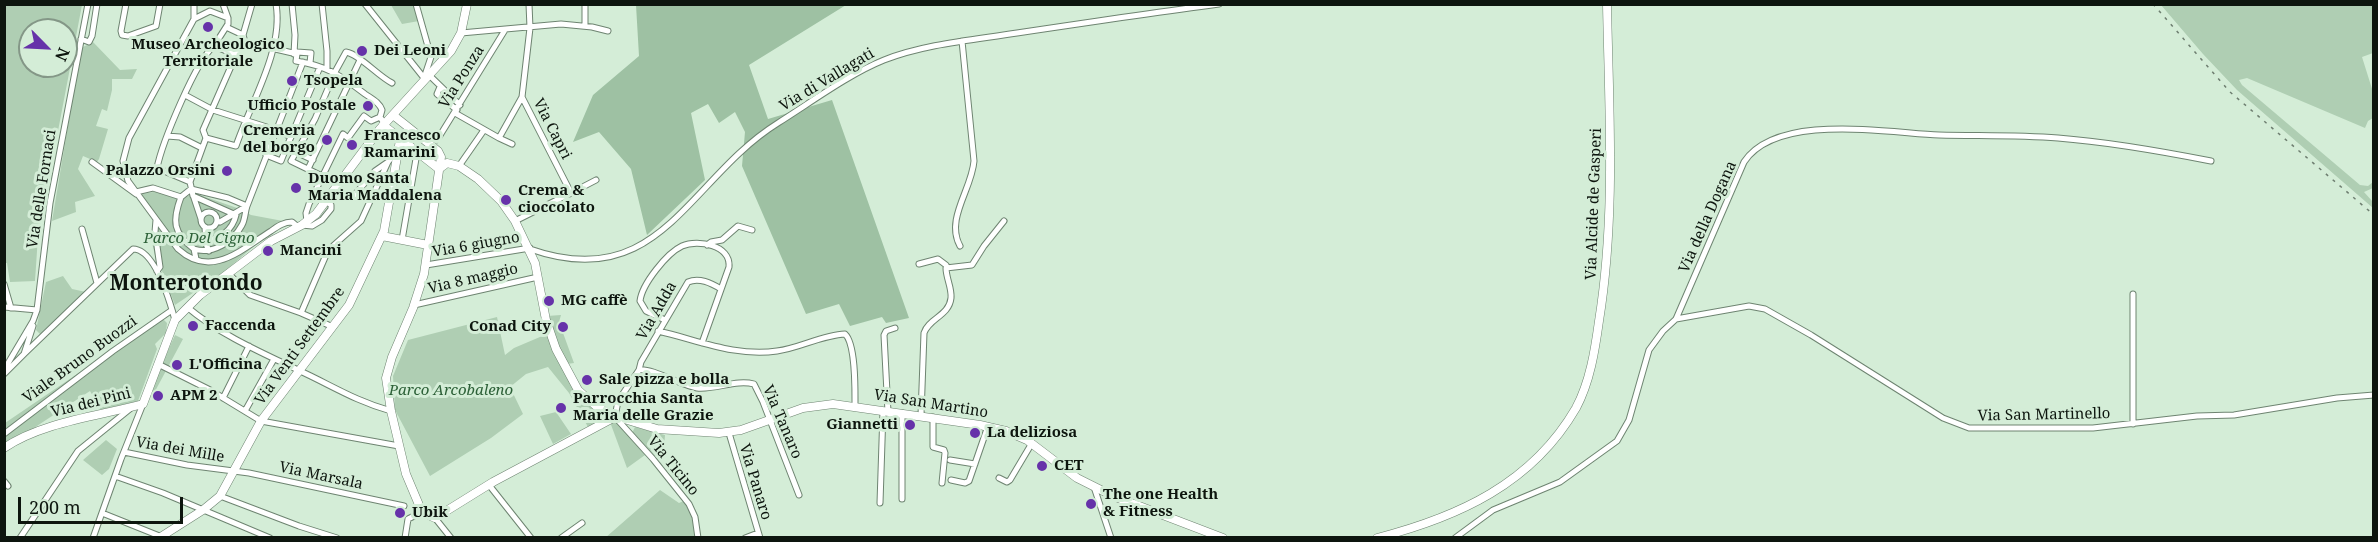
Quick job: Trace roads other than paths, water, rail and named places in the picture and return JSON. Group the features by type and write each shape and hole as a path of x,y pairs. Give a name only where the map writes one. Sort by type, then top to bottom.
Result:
{"street":[{"name":"Via delle Fornaci","path":"4,372 37,310 50,203 88,4"},
{"path":"81,39 89,42 93,36 97,4"},
{"path":"126,4 121,31 122,35 128,36 156,26 160,4"},
{"path":"194,4 194,19"},
{"path":"209,4 228,18"},
{"path":"224,4 228,18 226,27 204,58 185,95 166,136 157,168 191,186 247,206"},
{"path":"252,4 244,40 203,130 206,138 191,186 182,197 176,222 177,232 182,240 194,249 206,251 219,248 242,225 266,155 303,62"},
{"path":"206,138 236,146 244,120 267,70 276,34 276,4"},
{"path":"292,4 296,61 327,69 350,82 380,106 383,122 400,140 439,169"},
{"path":"322,4 327,69"},
{"path":"365,4 457,109 484,130 512,144"},
{"path":"416,4 431,57 426,76"},
{"path":"93,537 123,452 175,320 228,273 278,237 302,224 326,201 383,122 393,115 411,88 451,51 461,33 467,4"},
{"path":"500,138 522,97 530,28 529,4"},
{"path":"585,4 585,26"},
{"name":"Via di Vallagati","path":"530,248 559,258 585,261 613,256 638,246 672,223 737,154 777,123 877,63 900,55 962,41 1219,4"},
{"name":"Via Alcide de Gasperi","path":"1377,537 1448,515 1501,489 1556,436 1575,409 1582,393 1596,343 1609,245 1612,156 1607,4"},
{"path":"218,12 206,11 194,19 129,138 123,161 124,171 128,181 178,249 196,259 210,263 228,258 281,224 292,222 302,224"},
{"path":"461,33 559,24 608,31"},
{"path":"226,27 244,40 272,50 295,54 297,52 311,53 310,63"},
{"name":"Via Ponza","path":"439,137 505,30"},
{"path":"960,246 955,229 974,161 962,41"},
{"path":"214,46 236,55"},
{"path":"287,146 297,150 346,52 355,54 392,83"},
{"path":"308,170 360,60"},
{"path":"266,155 281,160 320,67"},
{"path":"185,95 213,110 292,135"},
{"name":"Via Capri","path":"522,97 571,193"},
{"path":"393,115 434,145 440,155 426,265 414,305 387,372 390,411 406,474 417,502 422,512 435,518 451,537"},
{"path":"302,224 308,206 343,134 348,138 364,116 371,121 383,122"},
{"name":"Via della Dogana","path":"1455,537 1493,510 1560,482 1617,441 1629,420 1649,350 1663,331 1676,319 1744,162 1755,150 1778,138 1812,131 1853,128 1940,135 2035,137 2106,144 2211,161"},
{"path":"439,169 447,163 459,166 484,130"},
{"path":"166,136 180,137 202,148"},
{"name":"Via Venti Settembre","path":"220,496 261,421 354,297 382,236 391,201 400,140"},
{"path":"351,199 375,171 388,162 399,149"},
{"path":"313,160 296,152 291,161 322,176"},
{"path":"402,240 417,153"},
{"path":"92,162 137,194"},
{"path":"301,313 326,255 334,245 358,225 365,215 388,162"},
{"name":"Via San Martino","path":"459,166 494,194 515,221 530,248 551,339 570,378 588,399 615,417 665,430 729,432 814,406 833,404 988,426 1014,434 1032,443 1069,472 1094,487 1134,505 1223,537"},
{"path":"515,221 596,180"},
{"path":"191,186 205,227 206,251"},
{"path":"137,194 153,188 182,197"},
{"path":"194,198 235,213"},
{"path":"205,227 212,227 218,221 247,206"},
{"path":"201,219 206,213 211,213 227,230"},
{"path":"205,239 214,239 227,230 234,221 235,213"},
{"path":"156,220 155,232 160,267 157,271"},
{"path":"919,264 938,259 946,267 972,265 1004,221"},
{"path":"707,245 722,240 738,226 752,230"},
{"path":"82,228 97,283"},
{"path":"382,236 428,245"},
{"path":"665,320 641,306 640,297 664,260 675,251 691,244 707,245 724,251 729,258 729,267 702,343"},
{"name":"Via 6 giugno","path":"426,265 530,248"},
{"path":"4,372 133,249 144,252 157,271 175,320"},
{"path":"194,249 196,259"},
{"path":"921,415 924,331 945,312 951,294 945,257"},
{"path":"228,273 249,294 333,327"},
{"name":"Via 8 maggio","path":"414,305 538,277"},
{"name":"Via Adda","path":"639,370 641,362 686,284 690,281 702,281 721,289"},
{"path":"4,284 8,307 37,310"},
{"path":"2133,294 2133,424"},
{"name":"Via San Martinello","path":"1676,319 1749,306 1765,309 1811,335 1942,418 1964,428 2064,429 2133,424 2197,416 2234,415 2346,397 2373,395"},
{"path":"187,307 274,359 361,402 390,411"},
{"name":"Viale Bruno Buozzi","path":"4,434 113,351 172,310"},
{"path":"24,354 32,332 33,321"},
{"path":"880,503 886,411 884,337 885,332 895,328"},
{"path":"658,331 727,350 769,352 845,334 849,338 853,366 855,406"},
{"path":"32,332 40,340"},
{"path":"223,398 249,346"},
{"path":"245,411 274,359"},
{"path":"158,364 261,421 399,446"},
{"path":"435,518 489,485 615,417 618,401 639,370"},
{"name":"Via Tanaro","path":"639,370 698,388 753,384 757,388 799,495"},
{"name":"Via dei Pini","path":"4,448 27,434 45,428 143,404"},
{"path":"20,537 76,453 89,441 115,424 132,407"},
{"path":"902,413 902,500"},
{"name":"Via Ticino","path":"615,417 689,504 695,517 698,537"},
{"path":"933,417 933,447 942,449 945,453 942,483"},
{"path":"951,480 968,482 988,426"},
{"name":"Via Panaro","path":"729,432 759,535"},
{"path":"999,478 1007,482 1011,480 1032,443"},
{"name":"Via dei Mille","path":"123,452 187,465 233,471"},
{"path":"950,460 975,464"},
{"name":"Via Marsala","path":"233,471 404,506"},
{"path":"115,476 164,493 270,537"},
{"path":"489,485 531,537"},
{"path":"1094,487 1111,537"},
{"path":"102,513 160,537 203,510 220,496 298,526 337,537"},
{"path":"405,537 408,519 404,506 410,501 417,502"},
{"path":"408,519 422,512"},
{"path":"561,537 582,523"},
{"path":"745,537 759,535"}],"tunnel":[{"path":"435,143 439,137"}],"railway":[{"path":"2153,4 2230,92 2374,215"}],"place":[{"name":"Museo Archeologico Territoriale","path":"208,27"},
{"name":"Dei Leoni","path":"362,51"},
{"name":"Tsopela","path":"292,81"},
{"name":"Ufficio Postale","path":"368,106"},
{"name":"Cremeria del borgo","path":"327,140"},
{"name":"Francesco Ramarini","path":"352,145"},
{"name":"Palazzo Orsini","path":"227,171"},
{"name":"Duomo Santa Maria Maddalena","path":"296,188"},
{"name":"Crema & cioccolato","path":"506,200"},
{"name":"Mancini","path":"268,251"},
{"name":"MG caffè","path":"549,301"},
{"name":"Faccenda","path":"193,326"},
{"name":"Conad City","path":"563,327"},
{"name":"L'Officina","path":"177,365"},
{"name":"Sale pizza e bolla","path":"587,380"},
{"name":"APM 2","path":"158,396"},
{"name":"Parrocchia Santa Maria delle Grazie","path":"561,408"},
{"name":"Giannetti","path":"910,425"},
{"name":"La deliziosa","path":"975,433"},
{"name":"CET","path":"1042,466"},
{"name":"The one Health & Fitness","path":"1091,504"},
{"name":"Ubik","path":"400,513"}],"district":[{"name":"Monterotondo","path":"186,284"}],"park label":[{"name":"Parco Del Cigno","path":"199,239"},
{"name":"Parco Arcobaleno","path":"451,391"}]}
